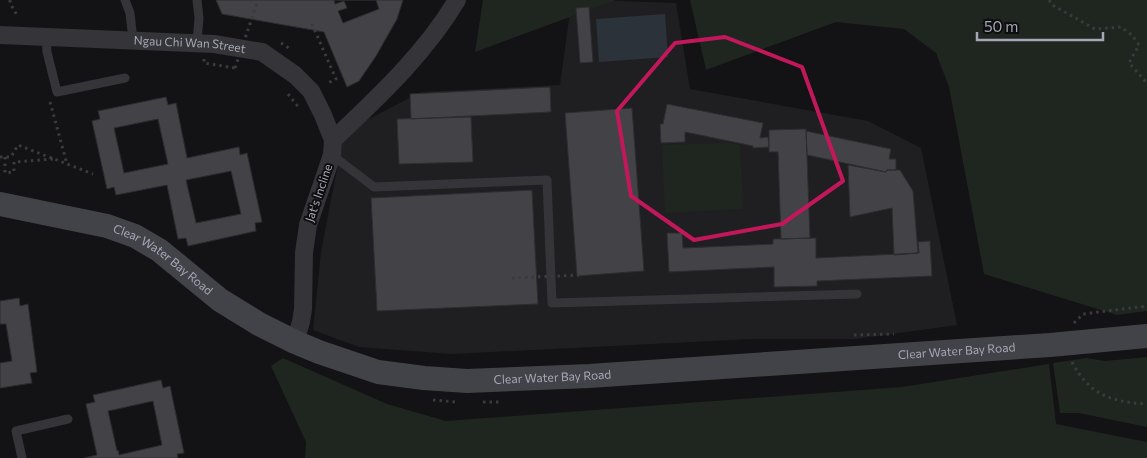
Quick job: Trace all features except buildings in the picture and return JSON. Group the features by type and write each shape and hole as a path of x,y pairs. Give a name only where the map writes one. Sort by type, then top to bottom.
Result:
{"main road":[{"name":"Clear Water Bay Road","path":"0,204 107,226 135,236 159,250 220,300 259,324 295,342 378,372 424,378 467,381 705,369 1147,336"}],"street":[{"name":"Jat's Incline","path":"295,342 303,309 304,254 308,225 332,148 430,40 457,0"},
{"name":"Ngau Chi Wan Street","path":"0,35 197,42 262,52 295,74 311,91 323,115 332,148"}],"lane":[{"path":"125,0 130,13 133,40"},
{"path":"197,42 200,1"},
{"path":"46,37 47,52 57,92 125,78"},
{"path":"332,148 374,187 547,180 552,303 856,294"},
{"path":"22,458 16,431 68,419"}],"path":[{"path":"10,0 18,17"},
{"path":"1050,0 1054,6 1095,29 1121,26 1139,45 1129,63 1147,84"},
{"path":"235,68 257,3"},
{"path":"312,24 336,79 326,84"},
{"path":"232,58 242,60"},
{"path":"285,90 301,111"},
{"path":"49,98 67,164"},
{"path":"0,157 11,157 18,145 93,174"},
{"path":"5,157 5,170"},
{"path":"0,168 14,172 14,162 54,159"},
{"path":"512,278 581,276"},
{"path":"1072,325 1083,314 1147,306"},
{"path":"1069,357 1086,385 1098,393 1132,403 1147,404"}],"highlighted area":[{"path":"725,37 802,67 843,181 782,224 694,240 631,196 617,111 675,43"}],"shaded area":[{"path":"483,0 616,0 475,52"},
{"path":"591,0 676,3 690,89 868,121 921,148 957,325 856,339 750,339 451,354 359,347 313,330 321,252 344,132 421,92 560,85 571,5"},
{"path":"690,0 1147,0 1147,311 1117,315 984,274 949,87 936,53 904,29 836,22 706,70"},
{"path":"665,14 668,57 599,62 596,19"},
{"path":"731,143 740,145 743,209 665,213 662,145"},
{"path":"1147,357 1147,427 1079,413 1060,413 1053,363 1086,358 1105,361"},
{"path":"283,358 387,404 446,421 902,387 1049,364 1056,424 1147,442 1147,458 305,458 306,442 271,366"}]}
